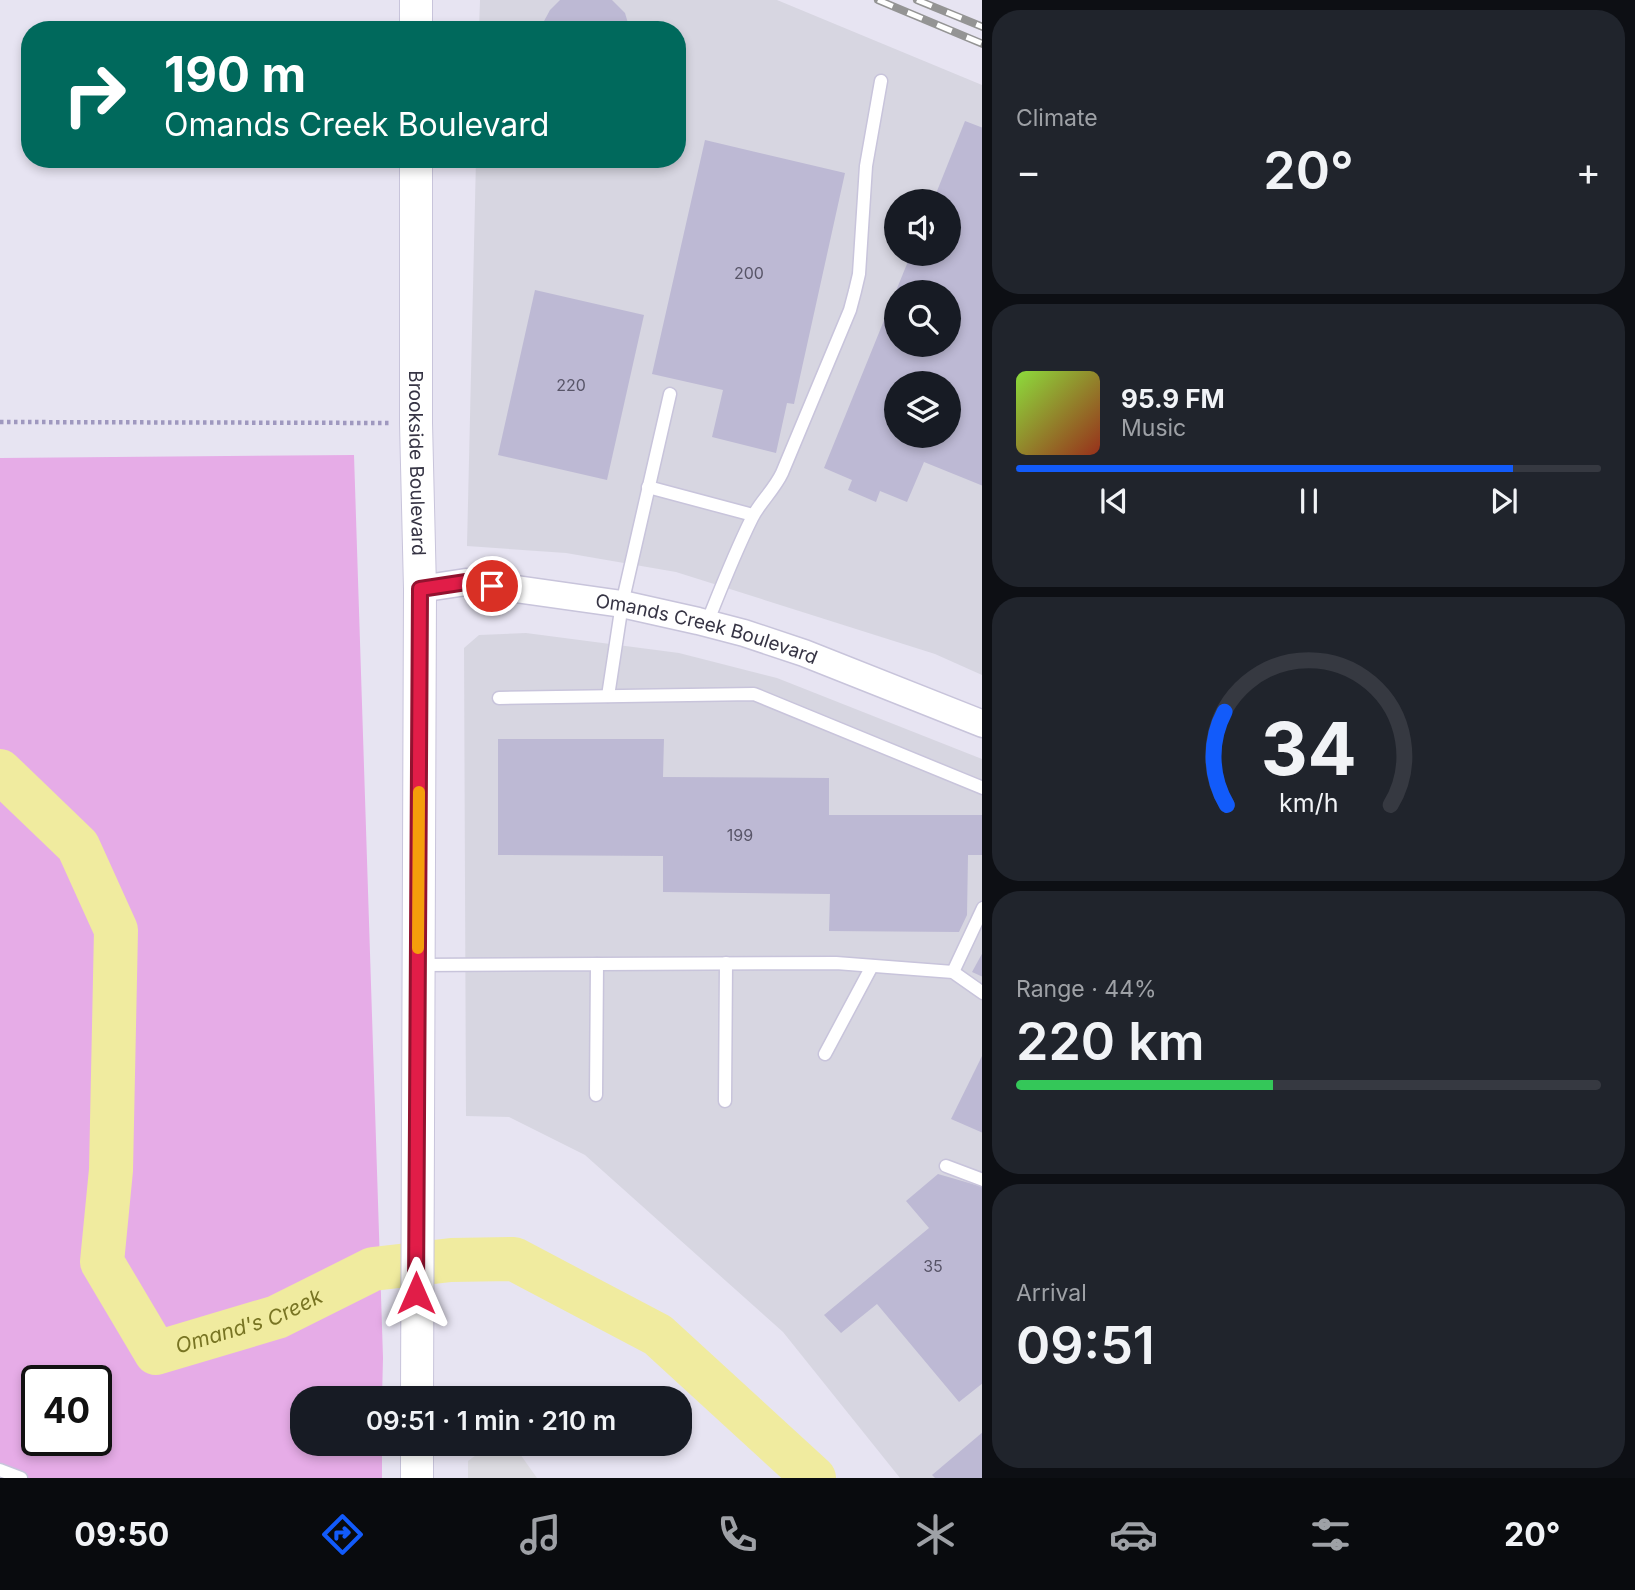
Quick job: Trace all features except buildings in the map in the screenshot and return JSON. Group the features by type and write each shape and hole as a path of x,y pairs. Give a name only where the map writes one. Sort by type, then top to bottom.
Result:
{"street":[{"path":"416,0 416,21"},
{"name":"Brookside Boulevard","path":"416,168 416,423 420,589 416,1386"},
{"name":"Omands Creek Boulevard","path":"420,589 466,582 622,604 707,623 804,653 982,724"},
{"path":"416,1456 416,1478"}],"lane":[{"path":"707,623 753,515 777,482 850,310 859,274 866,166 881,81"},
{"path":"608,696 622,604 670,394"},
{"path":"648,487 753,515"},
{"path":"499,698 754,694 982,788"},
{"path":"953,972 982,908"},
{"path":"725,1101 726,963"},
{"path":"418,965 836,963 953,972 982,993"},
{"path":"596,1096 597,964"},
{"path":"825,1054 872,966"},
{"path":"946,1166 982,1180"},
{"path":"0,1470 21,1478"}],"path":[{"path":"0,422 373,423"}],"shaded area":[{"path":"480,0 777,0 982,85 982,675 935,654 676,572 566,553 467,546 476,168 686,168 686,21 479,21"},
{"path":"354,455 382,1386 290,1386 290,1456 382,1456 382,1478 0,1478 0,458"},
{"path":"526,633 679,653 777,678 982,759 982,1478 900,1478 783,1332 585,1155 509,1117 466,1116 464,648 479,635"},
{"path":"475,1456 521,1456 537,1478 468,1478 468,1461"}],"waterway":[{"name":"Omand's Creek","path":"0,771 78,846 116,930 111,1170 102,1262 156,1353 277,1317 373,1269 451,1260 514,1259 658,1335 814,1478"}],"railway":[{"path":"878,0 982,44"},
{"path":"917,0 982,27"}],"slow traffic":[{"path":"418,948 419,792"}],"route":[{"path":"416,1293 420,589 466,582 492,586"}]}
